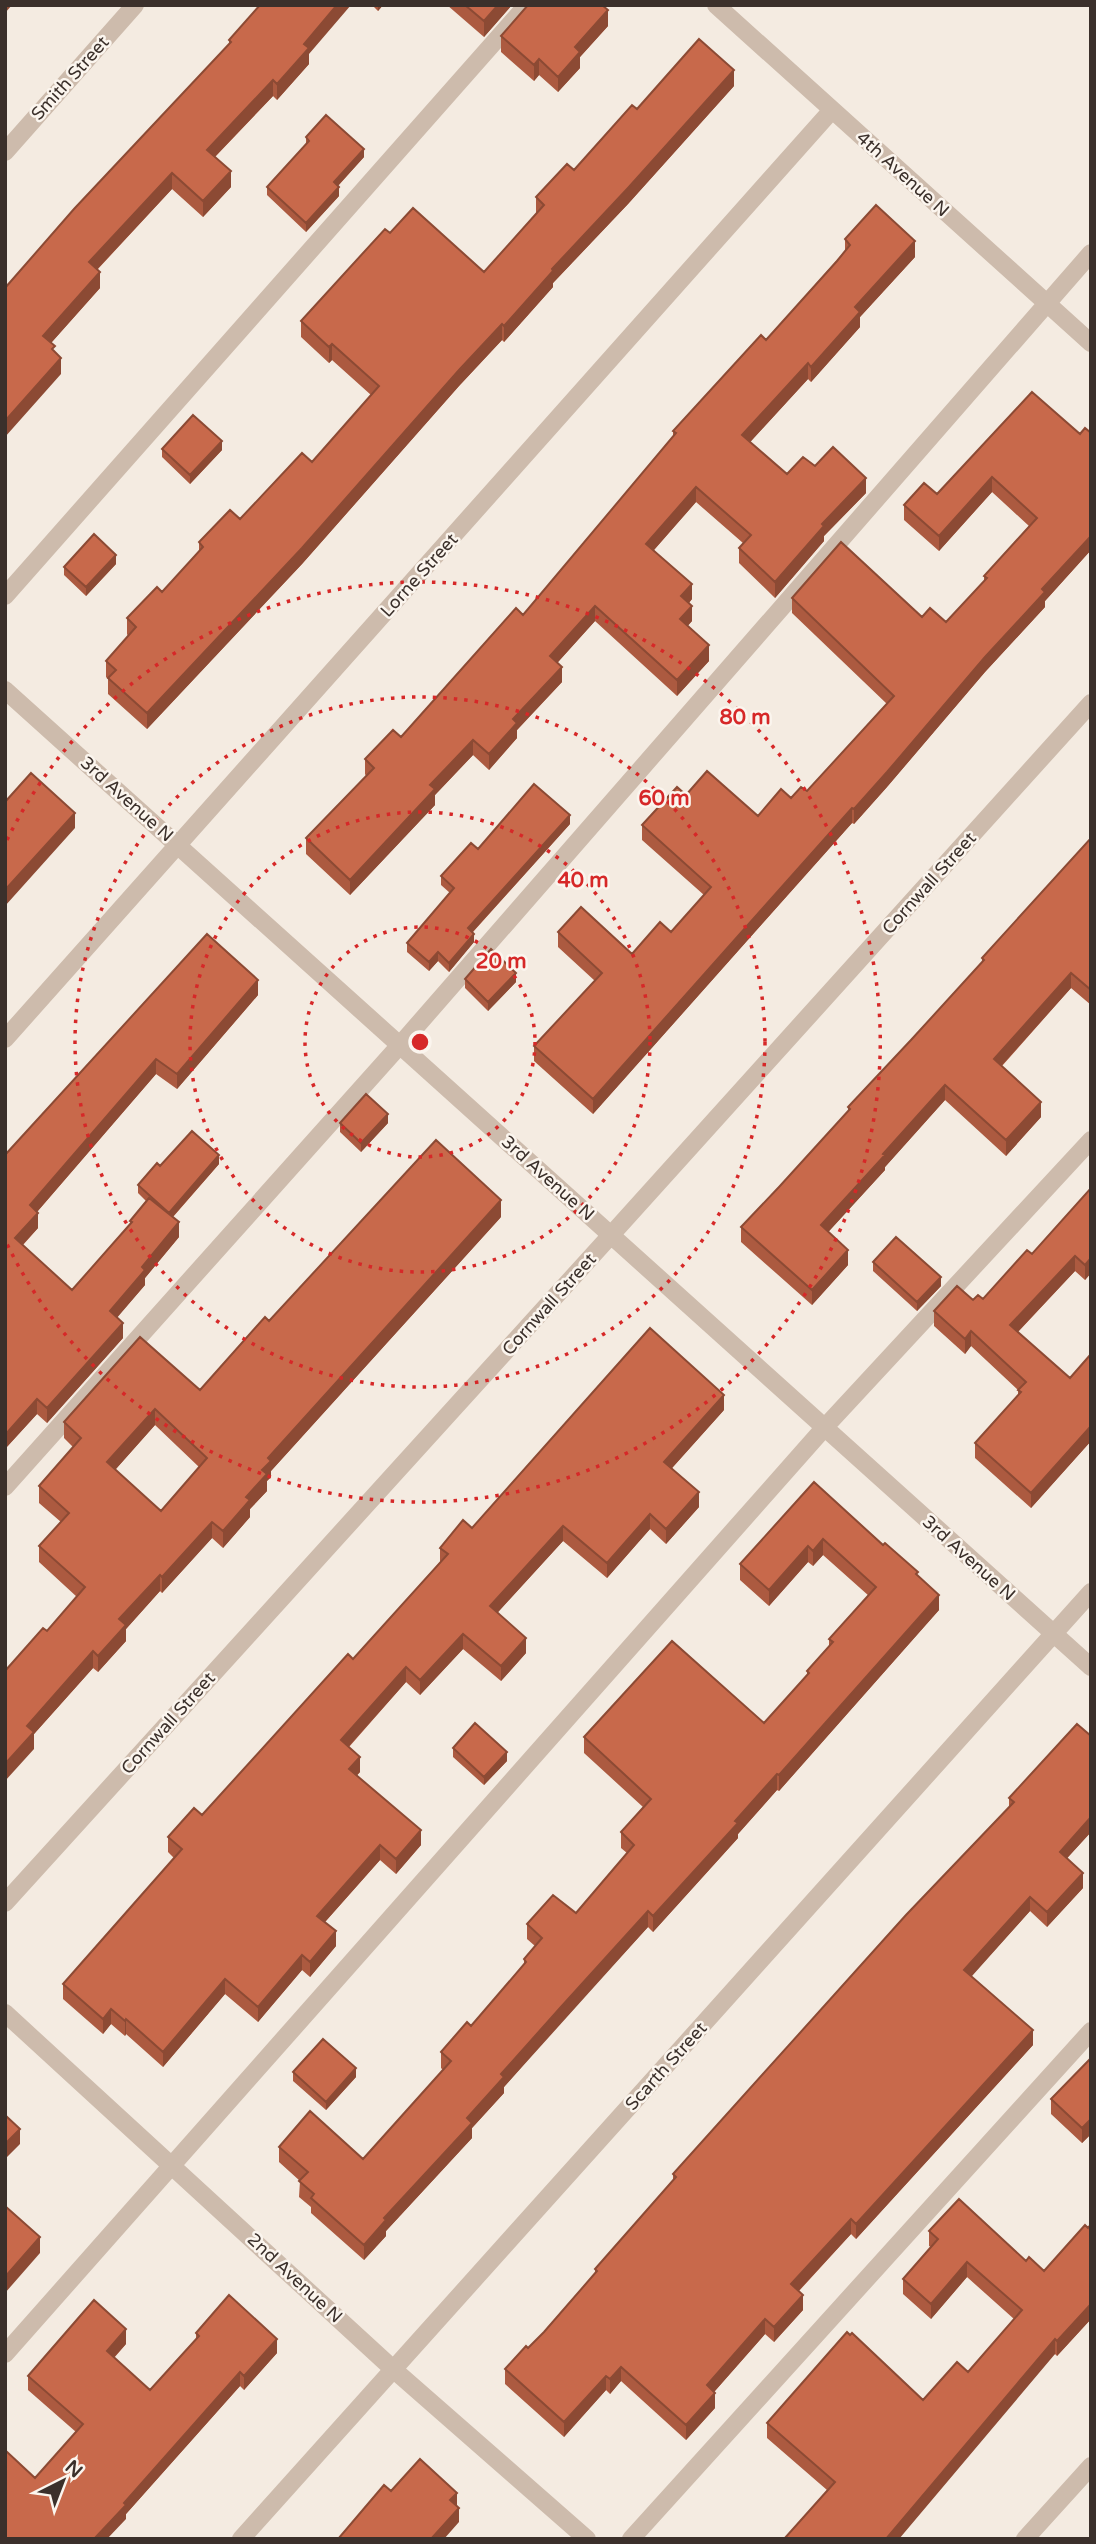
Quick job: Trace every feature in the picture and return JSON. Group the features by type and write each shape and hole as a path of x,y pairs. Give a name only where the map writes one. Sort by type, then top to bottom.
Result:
{"street":[{"name":"Smith Street","path":"5,152 135,5"},
{"path":"5,596 527,5"},
{"name":"4th Avenue N","path":"716,5 1091,343"},
{"name":"Lorne Street","path":"5,1039 832,110"},
{"path":"5,1487 400,1045 1091,253"},
{"name":"3rd Avenue N","path":"5,690 1091,1667"},
{"name":"Cornwall Street","path":"5,1903 1091,703"},
{"path":"5,2354 825,1427 1091,1140"},
{"name":"Scarth Street","path":"241,2539 1091,1592"},
{"name":"2nd Avenue N","path":"5,2013 393,2369 587,2539"},
{"path":"631,2539 1091,2031"},
{"path":"1025,2539 1091,2466"}],"building":[{"path":"260,5 337,5 304,44 309,48 277,84 273,80 207,150 231,171 203,201 172,173 89,262 100,272 43,336 55,346 52,349 61,358 5,421 5,288 74,209 231,42 229,40"},
{"path":"465,5 498,5 484,21"},
{"path":"528,5 602,5 608,10 575,47 580,52 558,77 539,59 534,65 501,36"},
{"path":"699,39 734,70 552,269 504,326 502,324 459,370 302,548 147,713 108,678 116,670 106,661 136,627 127,618 157,587 162,592 203,547 199,542 230,510 240,519 302,453 312,462 379,386 332,344 329,347 301,321 385,229 390,233 413,208 484,272 544,205 536,197 567,164 574,170 632,105 637,109"},
{"path":"326,115 364,149 334,182 339,187 306,223 267,187 309,141 306,137"},
{"path":"876,205 915,241 855,307 860,312 811,367 808,363 742,435 787,474 803,457 815,466 833,447 866,478 822,524 824,526 775,582 739,548 751,535 696,487 646,544 692,584 681,596 692,606 680,619 709,645 677,680 595,606 550,656 562,667 513,719 517,723 489,754 473,740 430,785 435,789 350,880 306,838 374,768 365,759 393,730 401,737 516,608 523,615 676,433 673,431 761,335 766,340 837,261 850,245 845,239"},
{"path":"1032,392 1080,434 1085,428 1091,433 1091,536 1042,589 1045,592 985,657 887,772 593,1099 534,1046 602,973 558,932 581,907 632,954 660,922 671,932 711,887 642,825 677,787 686,795 707,771 758,816 781,789 791,798 801,787 807,791 894,696 792,598 841,542 922,617 930,608 946,622 1037,518 992,477 939,536 904,505 924,483 937,494"},
{"path":"193,415 222,441 190,475 162,449"},
{"path":"94,534 116,555 86,587 64,567"},
{"path":"31,773 75,813 5,890 5,802"},
{"path":"534,784 570,815 468,928 474,934 449,963 438,952 429,962 407,943 454,888 441,876 471,843 478,849"},
{"path":"1091,838 1091,990 1071,973 994,1059 1041,1102 1006,1140 945,1085 821,1225 848,1250 812,1290 741,1227 850,1109 848,1107 984,960 982,958"},
{"path":"207,934 258,980 177,1074 156,1059 30,1205 38,1213 15,1238 72,1290 132,1222 130,1221 149,1198 179,1222 142,1267 145,1270 110,1311 123,1323 47,1408 37,1399 5,1435 5,1155"},
{"path":"491,949 516,973 488,1002 465,979"},
{"path":"366,1094 388,1114 361,1143 340,1123"},
{"path":"192,1131 219,1155 169,1213 138,1185 157,1163 160,1166"},
{"path":"436,1140 501,1200 268,1458 271,1461 262,1470 267,1474 246,1497 250,1500 223,1531 212,1522 119,1619 126,1625 98,1656 93,1651 27,1726 34,1732 5,1764 5,1671 43,1628 47,1631 85,1587 39,1546 69,1513 39,1486 81,1438 64,1422 140,1337 200,1390 265,1317 269,1321","holes":["155,1409 207,1458 161,1511 107,1462"]},
{"path":"1091,1188 1091,1258 1085,1265 1075,1256 1010,1325 1070,1378 1091,1354 1091,1426 1031,1493 975,1443 1021,1392 1018,1390 1026,1382 971,1331 965,1339 934,1311 957,1286 973,1300 978,1295 983,1299 1027,1250 1032,1254"},
{"path":"896,1237 941,1277 917,1302 873,1262"},
{"path":"650,1328 724,1395 664,1462 699,1492 666,1529 650,1514 607,1563 563,1526 490,1606 526,1638 501,1666 463,1634 420,1680 406,1667 341,1740 360,1757 349,1769 421,1830 396,1859 380,1845 317,1916 336,1931 310,1962 302,1955 258,2007 225,1979 163,2052 111,2009 103,2019 63,1984 182,1849 168,1837 194,1808 202,1815 348,1654 353,1659 448,1554 440,1548 463,1520 472,1528"},
{"path":"814,1482 883,1545 885,1543 918,1572 916,1574 939,1595 653,1916 648,1911 501,2074 504,2077 467,2118 472,2123 384,2218 386,2220 364,2245 311,2198 314,2194 299,2181 308,2172 279,2147 310,2111 363,2159 451,2061 441,2052 467,2022 471,2026 526,1962 524,1959 542,1938 527,1924 553,1895 576,1913 634,1845 621,1832 651,1799 584,1737 672,1641 764,1723 809,1673 807,1671 833,1642 829,1639 876,1587 823,1539 813,1551 808,1546 769,1590 740,1564"},
{"path":"475,1723 507,1752 484,1777 453,1748"},
{"path":"1077,1724 1091,1736 1091,1817 1060,1852 1083,1873 1047,1912 1030,1897 964,1970 1033,2030 856,2224 851,2219 791,2284 803,2295 774,2327 765,2319 707,2385 715,2393 686,2425 621,2367 610,2379 606,2376 564,2422 505,2369 526,2346 528,2348 544,2332 676,2177 673,2174 906,1915 1014,1802 1009,1798"},
{"path":"323,2039 356,2068 326,2102 293,2072"},
{"path":"1091,2058 1091,2119 1082,2128 1051,2099"},
{"path":"5,2115 20,2129 5,2144"},
{"path":"959,2199 1026,2261 1029,2257 1044,2271 1085,2225 1088,2228 1091,2224 1091,2304 1057,2341 1055,2339 886,2539 784,2539 835,2482 767,2423 847,2332 850,2335 852,2333 923,2400 957,2362 968,2372 1022,2310 967,2262 931,2304 903,2279 938,2239 929,2231"},
{"path":"5,2206 40,2237 5,2277"},
{"path":"229,2295 277,2339 244,2376 240,2372 124,2503 126,2505 94,2539 5,2539 5,2450 35,2478 83,2424 28,2376 94,2300 126,2329 107,2351 150,2390 199,2336 196,2333"},
{"path":"420,2459 457,2493 450,2500 459,2508 431,2539 338,2539 384,2485 391,2491"}]}
